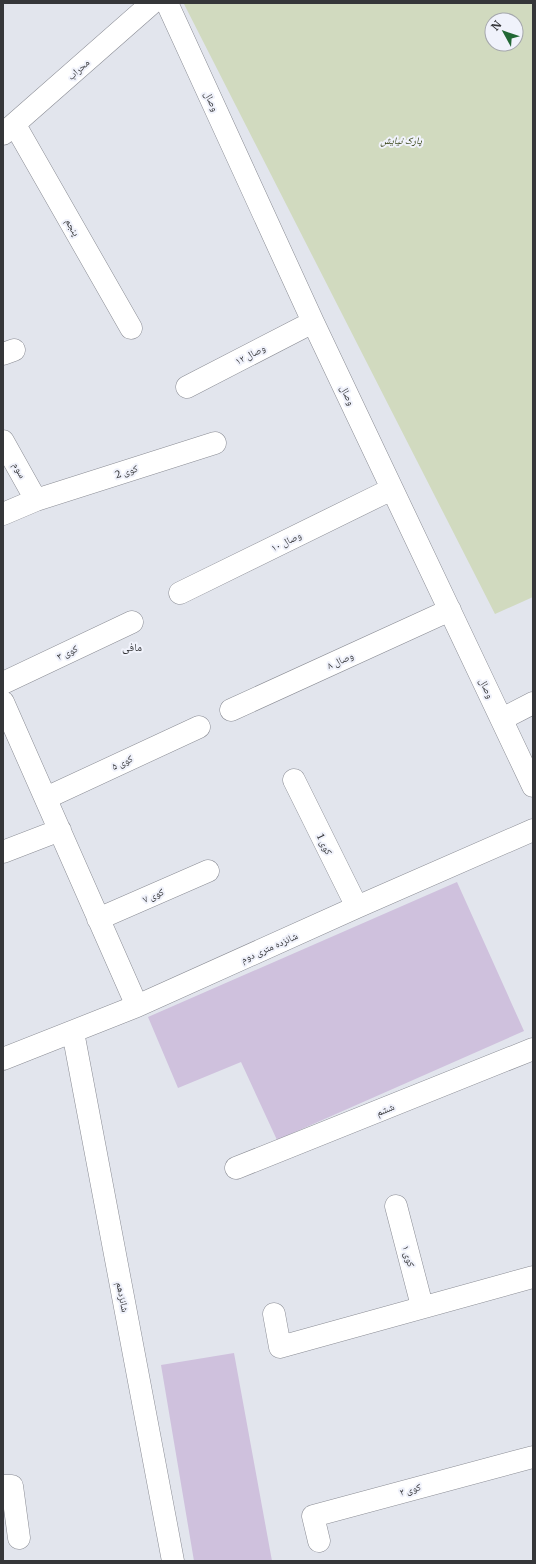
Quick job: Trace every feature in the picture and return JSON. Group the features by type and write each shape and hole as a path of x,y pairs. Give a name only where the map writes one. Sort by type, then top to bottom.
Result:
{"street":[{"name":"محراب","path":"9,130 152,3"},
{"name":"وصال","path":"167,3 313,322 533,786"},
{"name":"پنجم","path":"9,130 131,328"},
{"name":"وصال ۱۲","path":"187,386 313,322"},
{"name":"سوم","path":"3,441 36,500"},
{"name":"کوی 2","path":"3,514 36,500 216,443"},
{"name":"وصال ۱۰","path":"180,593 392,489"},
{"name":"وصال ۸","path":"231,710 450,610"},
{"name":"کوی ۳","path":"3,683 132,622"},
{"path":"3,702 137,1006"},
{"path":"502,719 533,703"},
{"name":"کوی ۵","path":"46,798 199,727"},
{"name":"کوی 1","path":"294,780 357,907"},
{"path":"3,852 60,830"},
{"name":"شانزده متری دوم","path":"3,1059 137,1006 533,830"},
{"name":"کوی ۷","path":"98,919 208,871"},
{"name":"شانزدهم","path":"72,1032 173,1561"},
{"name":"ششم","path":"236,1168 533,1049"},
{"name":"کوی ۱","path":"396,1206 422,1306"},
{"path":"274,1314 280,1347 422,1306 533,1277"},
{"name":"کوی ۲","path":"319,1541 313,1516 533,1456"},
{"path":"3,1486 12,1486 19,1538"}],"green space":[{"name":"پارک نیایش","path":"185,3 533,3 533,597 495,614 184,4"}],"building":[{"path":"457,882 524,1031 277,1140 241,1062 178,1088 148,1017"},
{"path":"234,1353 272,1561 194,1561 161,1365"}],"district":[{"name":"مافی","path":"132,647"}]}
